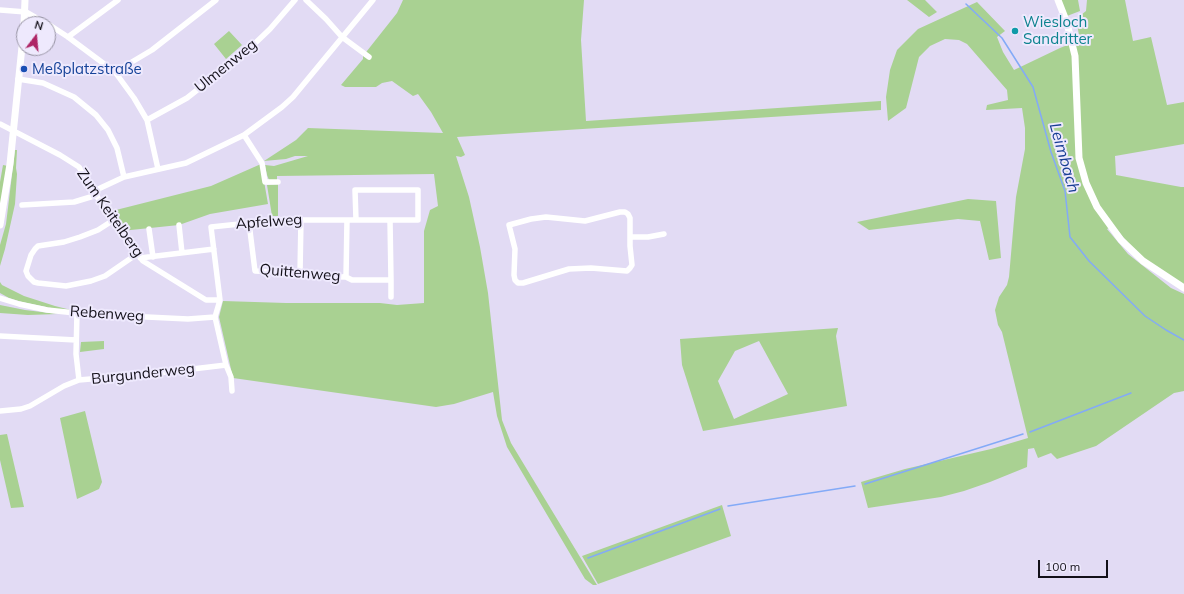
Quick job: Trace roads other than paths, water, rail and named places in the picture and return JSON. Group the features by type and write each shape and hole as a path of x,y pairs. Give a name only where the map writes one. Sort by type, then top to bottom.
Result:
{"main road":[{"path":"25,16 26,0"},
{"path":"1058,0 1067,23 1075,56 1079,158 1086,183 1097,207 1121,240 1143,261 1184,288"},
{"path":"0,225 10,164 21,56"}],"street":[{"path":"68,37 118,0"},
{"path":"115,72 152,50 216,0"},
{"name":"Ulmenweg","path":"148,120 187,98 238,59 270,29 295,0"},
{"path":"306,0 342,37 369,57"},
{"path":"22,205 74,202 96,193 124,177 186,163 244,135 293,97 372,0"},
{"path":"0,10 26,12 33,16"},
{"path":"56,29 115,72 134,98 148,120 158,169"},
{"path":"18,79 43,83 74,97 96,115 108,130 117,148 124,177"},
{"name":"Zum Keitelberg","path":"0,124 60,155 79,167 112,221 139,256 163,274 206,300 220,300"},
{"path":"244,135 262,163 265,182 278,182"},
{"name":"Apfelweg","path":"214,317 220,300 212,227 249,224 272,220 301,219 347,220 356,220 390,220 418,220 418,190 356,190 356,220"},
{"path":"625,212 630,218 630,237 632,265 627,271 591,268 569,269 523,283 518,283 515,280 515,250 509,225 531,219 546,217 585,221 625,212"},
{"path":"300,273 301,219"},
{"path":"346,277 347,220"},
{"path":"390,220 391,297"},
{"path":"112,221 98,230 80,237 64,242 38,246 31,255 26,271 28,276 34,282 66,286 91,281 105,276 139,256 153,257 214,249"},
{"name":"Quittenweg","path":"249,224 255,271 300,273 300,276 346,277 352,280 391,280"},
{"path":"179,225 182,253"},
{"path":"150,229 153,257"},
{"path":"630,237 648,237 664,234"},
{"name":"Rebenweg","path":"0,298 47,310 188,319 214,317"},
{"name":"Burgunderweg","path":"77,312 76,354 79,380 226,365"},
{"path":"214,317 226,365 231,377 232,391"},
{"path":"0,336 76,340"},
{"path":"0,411 21,409 30,406 64,386 79,380"}],"waterway":[{"name":"Leimbach","path":"966,4 1002,38 1033,87 1051,152 1065,191 1070,237 1089,261 1145,316 1184,340"},
{"path":"1030,432 1131,393"},
{"path":"865,484 1023,434"},
{"path":"728,506 855,486"},
{"path":"588,558 720,509"}],"place":[{"name":"Wiesloch Sandritter","path":"1015,31"},
{"name":"Meßplatzstraße","path":"24,69"}]}
